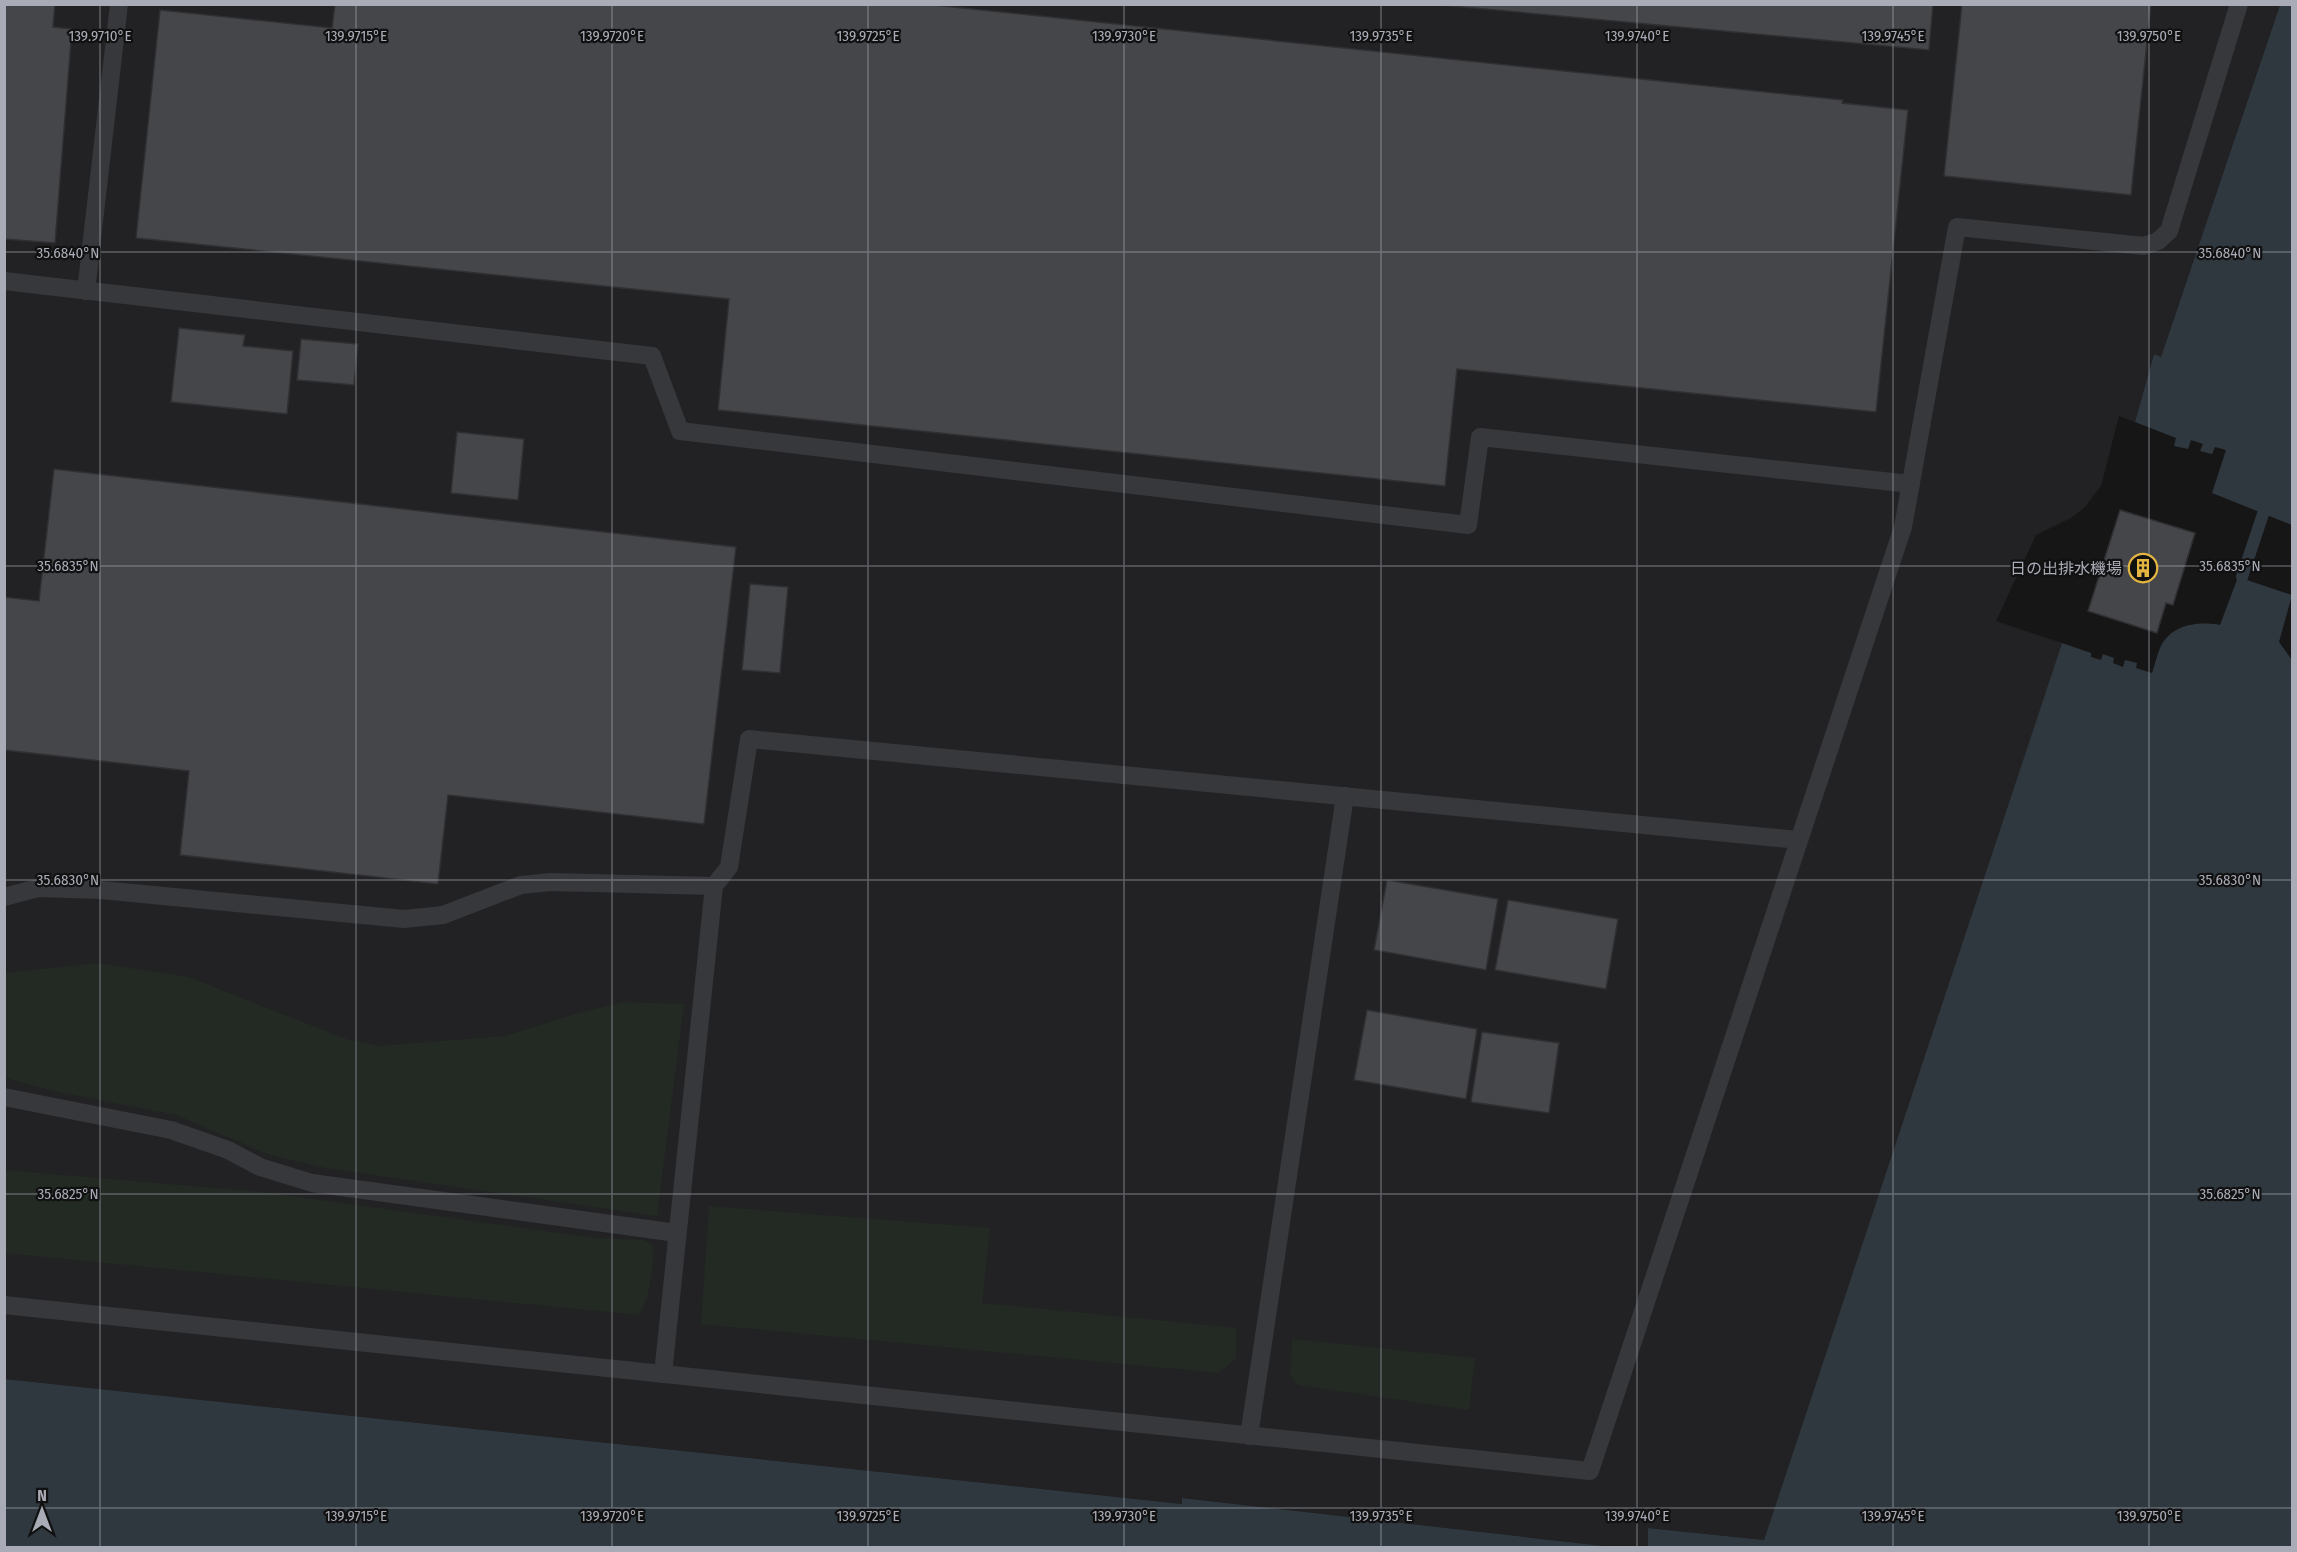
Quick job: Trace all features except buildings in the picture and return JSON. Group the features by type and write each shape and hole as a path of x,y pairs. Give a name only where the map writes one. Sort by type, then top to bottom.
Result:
{"lane":[{"path":"86,291 119,4"},
{"path":"4,1305 1590,1471 1903,527 1957,227 2144,246 2158,241 2169,231 2239,4"},
{"path":"4,282 652,356 680,430 1468,525 1480,437 1911,484"},
{"path":"663,1374 714,886 729,867 749,739 1800,840"},
{"path":"1250,1436 1345,796"},
{"path":"4,897 38,888 101,890 404,919 443,915 521,885 551,882 714,886"},
{"path":"4,1097 171,1130 228,1150 260,1167 312,1183 677,1233"}],"shaded area":[{"path":"5,5 2280,5 2161,357 2154,354 2135,422 2119,416 2101,486 2084,508 2071,518 2036,535 1996,621 2062,643 1764,1540 1649,1528 1648,1547 1613,1547 1183,1498 1182,1504 5,1379"},
{"path":"2280,5 2292,5 2292,525 2212,493 2226,450 2215,447 2212,454 2200,451 2203,444 2191,440 2188,449 2174,446 2176,438 2135,422 2154,354 2161,357"},
{"path":"2238,577 2292,595 2279,642 2292,660 2292,1547 1648,1547 1648,1528 1764,1540 2062,643 2091,653 2091,657 2101,660 2103,654 2114,658 2113,663 2123,667 2125,660 2137,663 2136,668 2152,673 2161,646 2172,633 2195,624 2220,625"},
{"path":"98,963 189,977 346,1039 379,1046 505,1036 623,1002 684,1004 657,1216 325,1168 267,1154 176,1115 58,1092 5,1078 5,973"},
{"path":"5,1170 263,1192 595,1238 643,1240 653,1245 650,1282 646,1300 639,1315 5,1253"},
{"path":"709,1206 990,1228 982,1303 1236,1328 1236,1358 1219,1373 701,1324"},
{"path":"1292,1339 1475,1358 1469,1410 1298,1385 1290,1374"},
{"path":"5,1379 1182,1504 1182,1498 1613,1547 5,1547"}],"waterway":[{"path":"2242,577 2268,499"}],"place":[{"name":"日の出排水機場","path":"2143,568"}]}
